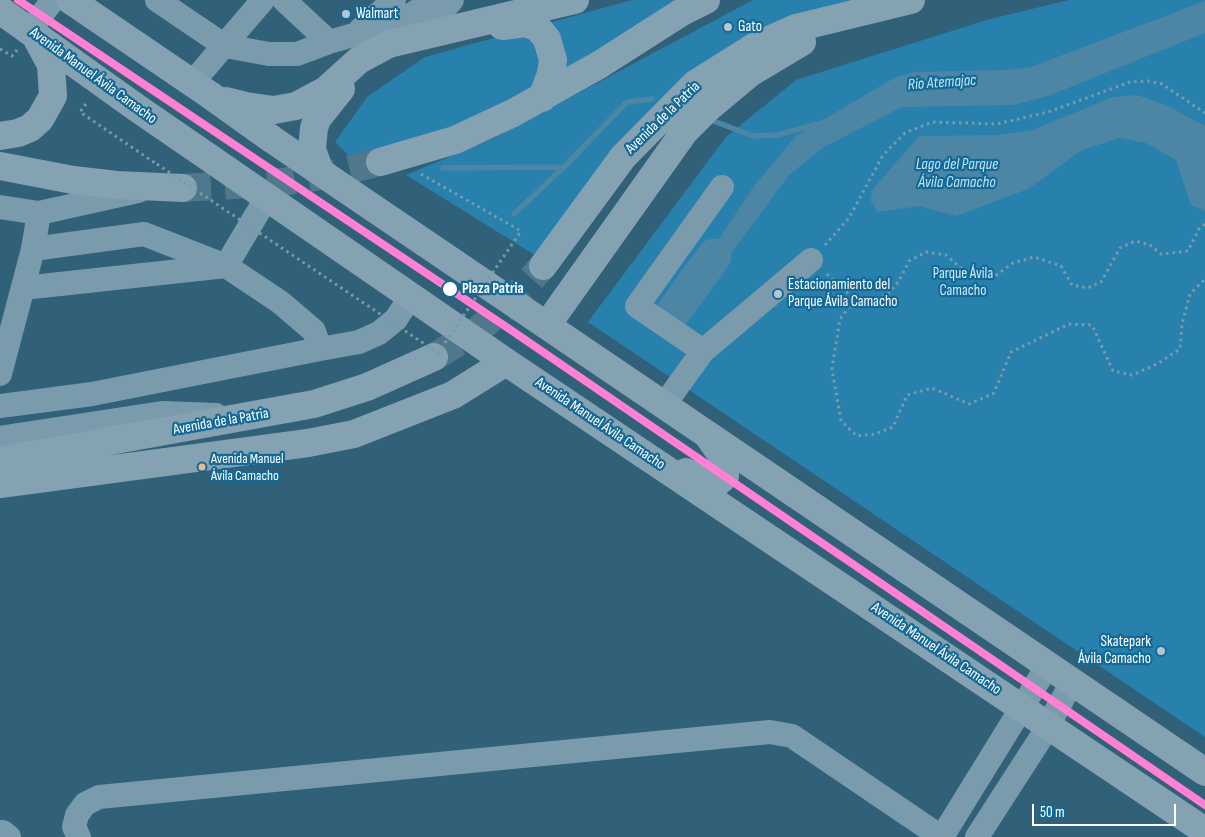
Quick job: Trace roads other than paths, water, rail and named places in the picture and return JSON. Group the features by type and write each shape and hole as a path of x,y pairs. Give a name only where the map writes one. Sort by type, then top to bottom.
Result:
{"main road":[{"path":"70,0 320,172 1205,772"},
{"path":"201,89 228,102 260,108 274,110 296,106 326,90 347,69 372,52 421,36 575,0"},
{"path":"380,162 455,140 542,98 682,12 706,0"},
{"name":"Avenida de la Patria","path":"543,266 623,157 695,84 757,45 796,28 911,0"},
{"name":"Avenida Manuel Ávila Camacho","path":"0,10 122,98 506,362 1022,706 1205,831"},
{"path":"547,325 685,131 707,109 750,73 780,54 866,10"},
{"path":"320,172 313,154 312,143 317,118 346,84 377,60 397,50 515,23 531,25 543,34 552,53 551,74 542,98"},
{"path":"0,136 18,133 30,128 40,119 53,96 50,61 42,44 30,30"},
{"path":"0,166 73,180 156,176 183,188"},
{"name":"Avenida de la Patria","path":"0,461 257,416 314,404 367,387 434,357"},
{"path":"0,484 308,443 354,434 453,395 506,362"},
{"path":"618,436 703,481 717,483 725,476 726,460 706,433"}],"street":[{"path":"30,30 53,0"},
{"path":"157,0 225,46 269,54 297,54 329,42 402,21 433,0"},
{"path":"201,89 225,46 263,0"},
{"path":"284,0 329,42"},
{"path":"355,34 394,0"},
{"path":"421,36 452,0"},
{"path":"0,207 39,213 156,176"},
{"path":"703,351 637,306 722,187"},
{"path":"226,266 266,197"},
{"path":"0,374 33,249 39,213"},
{"path":"33,249 144,234 226,266 280,302 314,331 320,349"},
{"path":"664,405 703,351 811,260"},
{"path":"23,288 226,266"},
{"path":"0,406 92,394 359,342 379,333 396,319 411,296"},
{"path":"0,438 162,413 257,416"},
{"path":"79,837 74,828 77,815 85,804 99,797 770,732 792,736 941,837 1048,666"},
{"path":"977,837 1049,725 1072,682"}],"water":[{"path":"1205,1 1205,33 1048,96 1013,105 902,107 824,147 789,175 699,297 686,295 687,287 754,186 796,136 894,78 914,72 1008,70 1031,67"},
{"name":"Lago del Parque Ávila Camacho","path":"1137,95 1166,105 1205,126 1205,211 1191,205 1176,160 1146,143 1119,138 1082,150 1028,189 956,216 919,206 878,212 870,200 873,189 919,136 998,135 1032,130 1113,97"}],"waterway":[{"path":"514,214 564,167 627,102 652,99"},
{"path":"711,120 753,136 777,135 822,123"},
{"path":"443,168 564,167"},
{"name":"Río Atemajac","path":"675,310 714,256"}],"tunnel":[{"path":"183,188 283,182 332,174 380,162"},
{"path":"434,357 475,332 508,305 543,266"}],"place":[{"name":"Walmart","path":"346,14"},
{"name":"Gato","path":"728,27"},
{"name":"Plaza Patria","path":"450,289"},
{"name":"Estacionamiento del Parque Ávila Camacho","path":"778,294"},
{"name":"Avenida Manuel Ávila Camacho","path":"202,467"},
{"name":"Skatepark Ávila Camacho","path":"1161,651"}],"park label":[{"name":"Parque Ávila Camacho","path":"963,282"}]}
